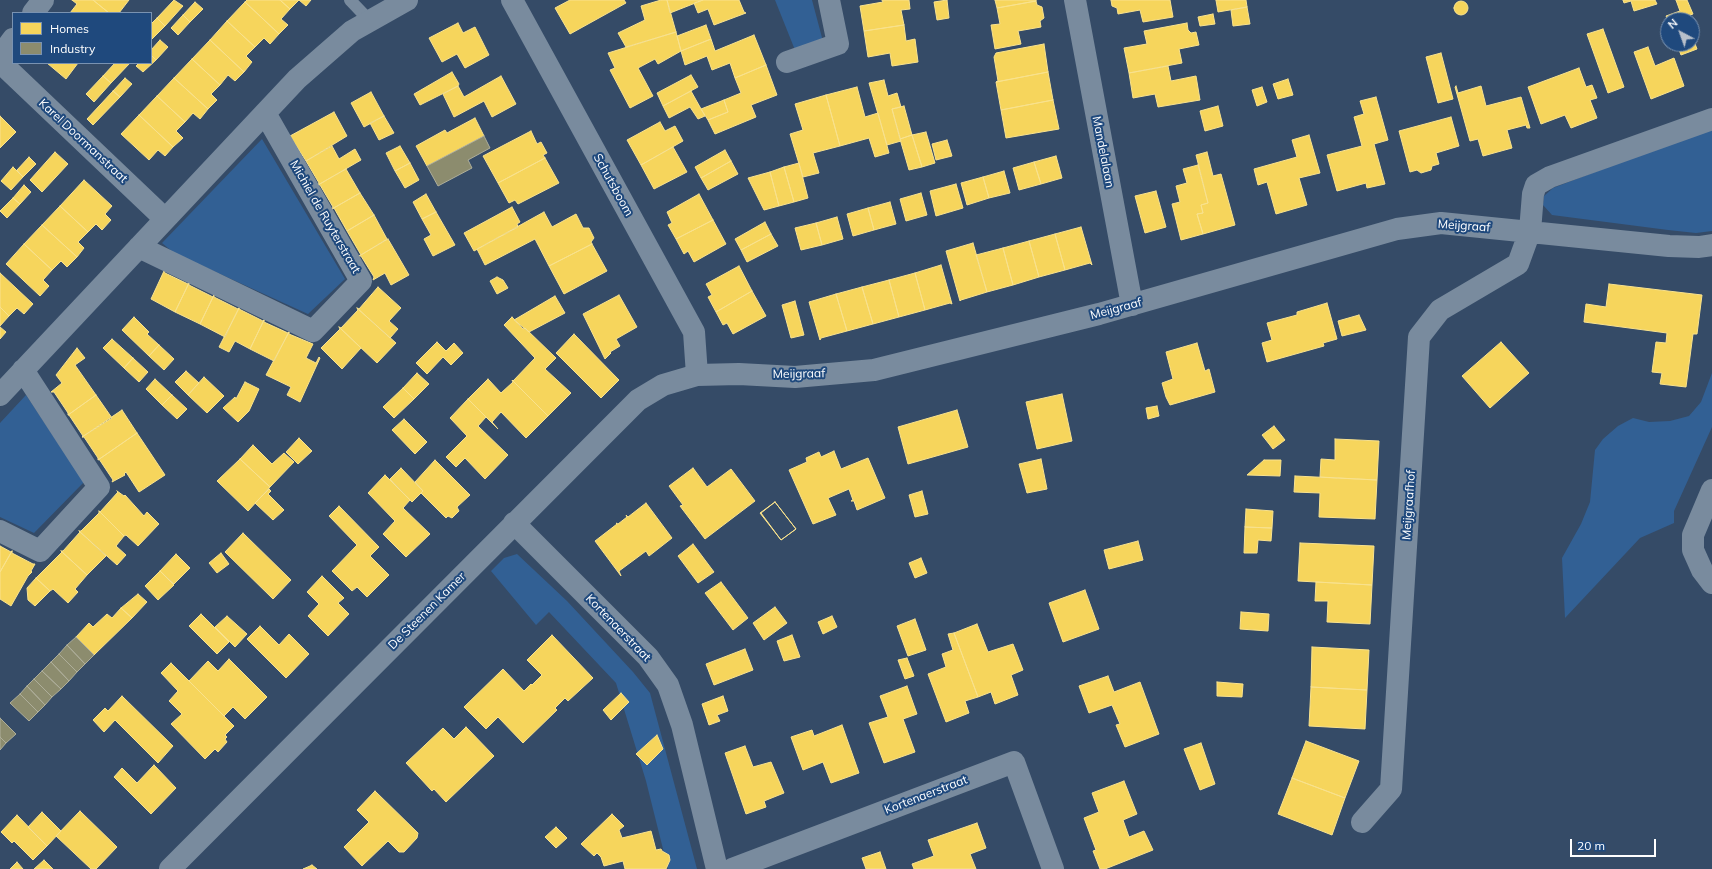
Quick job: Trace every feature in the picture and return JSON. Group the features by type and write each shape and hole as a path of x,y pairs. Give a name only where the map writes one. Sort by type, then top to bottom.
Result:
{"street":[{"path":"34,12 43,0"},
{"path":"0,395 297,79 352,31 407,0"},
{"name":"Schutsboom","path":"512,0 694,332 697,375"},
{"path":"787,62 838,44 829,0"},
{"name":"Mandelalaan","path":"1075,0 1132,305"},
{"path":"0,56 12,40"},
{"name":"Karel Doormanstraat","path":"0,62 165,219"},
{"name":"Michiel de Ruyterstraat","path":"139,247 313,331 356,286 361,280 265,113"},
{"path":"1530,231 1533,194 1536,185 1550,177 1712,119"},
{"name":"Meijgraaf","path":"697,375 739,374 795,376 874,370 1132,305 1397,229 1441,223 1669,246 1699,247 1712,245"},
{"name":"Meijgraafhof","path":"1362,822 1391,789 1419,337 1440,310 1518,264 1530,231"},
{"path":"0,531 40,551 98,487 23,370"},
{"name":"De Steenen Kamer","path":"170,869 638,400 664,385 697,375"},
{"path":"1712,490 1693,535 1693,550 1702,570 1712,582"},
{"name":"Kortenaerstraat","path":"514,524 648,657 668,685 682,725 717,869"},
{"name":"Kortenaerstraat","path":"732,869 1014,762 1053,869"}],"lane":[{"path":"350,0 370,21"}],"shaded area":[{"path":"775,0 812,0 825,49 797,55"},
{"path":"1712,127 1712,231 1696,233 1552,215 1543,205 1544,196 1553,188"},
{"path":"262,139 345,279 308,314 174,253 162,243"},
{"path":"1712,373 1712,427 1674,511 1674,523 1640,538 1565,618 1562,558 1581,524 1590,502 1595,450 1603,439 1618,426 1633,418 1649,422 1670,421 1689,416 1701,402"},
{"path":"26,395 84,482 34,533 0,517 0,423"},
{"path":"517,554 567,601 633,672 650,693 697,869 668,869 646,781 616,683 549,612 536,625 491,571 504,558"}],"building: Homes":[{"path":"72,0 93,0 108,12 71,12 77,4"},
{"path":"93,0 129,0 120,12 108,12"},
{"path":"174,0 183,6 165,26 157,18"},
{"path":"247,0 280,0 290,9 281,19 288,25 279,34 245,2"},
{"path":"280,0 299,0 290,9"},
{"path":"299,0 311,0 306,6"},
{"path":"570,0 624,0 626,3 570,34 555,8"},
{"path":"661,0 667,0 676,32 626,47 618,33 645,20 641,6"},
{"path":"667,0 703,0 670,13"},
{"path":"703,0 739,0 744,12 746,13 714,25 708,9 698,13 694,3"},
{"path":"882,0 909,0 910,9 901,10 904,25 864,31 860,6 883,2"},
{"path":"947,0 949,18 937,20 934,2"},
{"path":"995,0 1036,0 1036,1 997,8"},
{"path":"1111,0 1170,0 1173,17 1143,22 1140,10 1118,14 1117,8 1112,6"},
{"path":"1216,0 1246,0 1247,7 1218,12"},
{"path":"1623,0 1655,0 1657,4 1634,11 1631,1 1624,3"},
{"path":"1676,0 1687,0 1692,12 1677,12 1680,11"},
{"path":"1036,1 1037,5 1042,7 1044,18 1040,21 1041,27 1018,31 1021,44 995,49 991,25 1000,24 997,8"},
{"path":"1458,1 1464,1 1468,5 1468,11 1464,15 1458,15 1454,11 1454,5"},
{"path":"195,2 203,9 190,22 183,15"},
{"path":"245,2 279,34 270,44 264,38 255,47 227,21"},
{"path":"1247,7 1250,24 1233,26 1231,10"},
{"path":"1213,14 1215,24 1200,26 1198,17"},
{"path":"183,15 190,22 178,35 171,28"},
{"path":"157,18 165,26 152,39 152,23"},
{"path":"227,21 255,47 246,56 252,62 244,72 210,40"},
{"path":"458,23 463,33 475,27 489,55 465,68 457,54 442,62 429,38"},
{"path":"1187,23 1188,30 1191,33 1196,32 1199,45 1179,49 1182,63 1129,73 1124,48 1147,44 1144,31"},
{"path":"706,25 711,39 681,51 677,36"},
{"path":"904,25 906,41 915,39 918,62 892,66 890,53 868,57 864,31"},
{"path":"1603,29 1624,87 1608,93 1587,34"},
{"path":"676,32 681,51 658,64 655,59 638,68 653,96 630,108 610,70 615,68 608,53"},
{"path":"754,35 766,65 735,78 730,63 712,70 707,56 685,65 681,51 711,39 715,51"},
{"path":"160,40 168,47 156,60 152,56 152,49"},
{"path":"210,40 244,72 235,81 228,75 220,85 192,59"},
{"path":"1044,44 1048,72 996,82 998,81 994,57 996,53"},
{"path":"1648,47 1655,66 1674,58 1684,86 1651,99 1634,52"},
{"path":"1680,52 1689,52 1681,55"},
{"path":"1441,53 1453,99 1438,103 1426,57"},
{"path":"152,56 156,60 152,64"},
{"path":"192,59 220,85 211,94 217,100 208,109 174,78"},
{"path":"48,64 77,64 66,79"},
{"path":"114,64 129,64 111,83 103,76"},
{"path":"138,64 152,64 143,72 136,66"},
{"path":"766,65 777,95 751,105 756,117 715,134 708,120 728,112 724,100 741,93 735,78"},
{"path":"1168,66 1171,81 1196,76 1200,100 1158,107 1155,94 1133,98 1129,73"},
{"path":"1579,68 1586,87 1592,85 1597,98 1590,100 1597,118 1571,128 1565,115 1541,124 1528,87"},
{"path":"452,72 459,84 458,86 420,105 414,94"},
{"path":"1048,72 1053,100 1001,110 996,82"},
{"path":"691,75 698,87 663,106 657,93"},
{"path":"103,76 111,83 94,102 86,94"},
{"path":"501,76 516,104 492,117 484,101 454,117 443,94 458,86 464,97"},
{"path":"125,78 132,84 120,97 113,91"},
{"path":"174,78 208,109 200,119 193,113 185,122 157,96"},
{"path":"1288,79 1293,95 1278,99 1273,84"},
{"path":"884,80 888,96 897,93 901,107 892,109 901,141 887,145 869,83"},
{"path":"1456,86 1458,93 1481,86 1486,106 1521,97 1530,128 1527,128 1526,125 1507,130 1512,148 1483,156 1478,139 1470,141 1455,87"},
{"path":"857,87 865,117 878,113 889,153 875,157 869,138 840,146 826,95"},
{"path":"1262,87 1267,102 1257,106 1252,90"},
{"path":"113,91 120,97 93,125 87,119"},
{"path":"691,91 705,116 698,119 690,107 669,118 663,106"},
{"path":"371,92 384,116 364,127 351,103"},
{"path":"826,95 840,146 813,153 819,173 803,177 790,134 803,130 795,104"},
{"path":"157,96 185,122 176,131 183,138 173,147 139,115"},
{"path":"1376,97 1388,140 1374,144 1385,184 1367,188 1366,183 1337,191 1327,155 1362,146 1354,117 1364,114 1360,101"},
{"path":"724,100 728,112 708,120 701,109"},
{"path":"1053,100 1059,129 1006,138 1001,110"},
{"path":"904,106 912,135 900,139 892,109"},
{"path":"1218,106 1223,126 1205,131 1200,111"},
{"path":"334,112 347,136 306,161 290,136"},
{"path":"139,115 173,147 165,156 158,150 149,160 121,134"},
{"path":"0,116 16,132 0,148"},
{"path":"384,116 394,133 379,140 370,123"},
{"path":"1451,117 1459,146 1436,153 1439,164 1432,166 1431,170 1421,173 1417,170 1410,172 1399,131"},
{"path":"475,118 484,136 427,166 416,146 445,130 447,133"},
{"path":"660,122 665,131 675,126 683,141 641,165 627,140"},
{"path":"531,131 537,144 541,142 547,153 543,155 545,158 498,183 483,156"},
{"path":"926,132 935,163 922,167 912,135"},
{"path":"912,135 922,167 909,170 900,139"},
{"path":"1309,135 1320,173 1299,178 1307,205 1276,214 1267,182 1258,185 1254,169 1297,157 1292,140"},
{"path":"947,140 952,156 936,160 932,144"},
{"path":"332,146 339,159 355,149 361,160 318,185 319,183 306,161"},
{"path":"400,146 410,163 395,171 386,153"},
{"path":"673,147 687,172 654,189 641,165"},
{"path":"725,150 731,161 701,178 695,167"},
{"path":"55,152 68,164 42,192 30,180"},
{"path":"1207,152 1213,176 1221,174 1235,225 1203,234 1197,214 1203,213 1201,205 1208,203 1196,155"},
{"path":"1056,156 1062,178 1041,184 1034,162"},
{"path":"29,157 36,164 23,177 17,170"},
{"path":"545,158 559,183 518,204 515,200 509,203 498,183"},
{"path":"731,161 738,174 708,190 701,178"},
{"path":"1034,162 1041,184 1019,190 1013,168"},
{"path":"410,163 419,180 405,188 395,171"},
{"path":"799,163 808,198 794,202 784,167"},
{"path":"1198,165 1208,203 1201,205 1203,213 1197,214 1203,234 1181,240 1172,204 1180,202 1176,186 1187,183 1183,169"},
{"path":"13,167 23,177 11,190 1,181"},
{"path":"784,167 794,202 779,206 770,172"},
{"path":"346,169 360,193 332,209 333,207 320,185 318,185"},
{"path":"1004,171 1010,193 989,198 983,177"},
{"path":"770,172 779,206 764,210 748,178"},
{"path":"983,177 989,198 967,205 961,183"},
{"path":"84,180 112,206 105,214 111,220 102,230 96,224 88,232 60,206"},
{"path":"956,184 963,208 936,216 930,191"},
{"path":"24,185 31,192 20,204 13,198"},
{"path":"1156,191 1166,227 1145,233 1135,196"},
{"path":"360,193 374,215 347,231 334,208 332,209"},
{"path":"921,193 927,215 906,221 900,199"},
{"path":"426,194 436,212 422,219 413,202"},
{"path":"699,194 713,220 676,239 668,225 672,223 667,212"},
{"path":"13,198 20,204 7,218 0,211"},
{"path":"890,202 896,224 874,230 868,208"},
{"path":"60,206 88,232 78,242 84,248 77,257 42,225"},
{"path":"512,207 520,222 517,224 518,227 474,251 464,233"},
{"path":"868,208 874,230 853,236 847,214"},
{"path":"436,212 455,245 433,256 424,239 431,235 422,219"},
{"path":"544,212 552,227 576,214 583,228 589,228 594,238 591,242 592,244 549,266 535,239 485,265 477,249"},
{"path":"374,215 387,239 361,255 347,231"},
{"path":"837,217 843,239 822,245 816,223"},
{"path":"713,220 726,244 694,262 688,251 684,254 676,239"},
{"path":"765,222 771,234 741,250 735,239"},
{"path":"816,223 822,245 801,250 795,228"},
{"path":"42,225 77,257 67,267 61,261 52,270 24,244"},
{"path":"1081,227 1092,265 1090,263 1065,270 1055,234"},
{"path":"771,234 778,246 747,262 741,250"},
{"path":"1055,234 1065,270 1039,277 1029,241"},
{"path":"388,239 409,275 391,285 385,273 373,280 374,277 361,256 359,256"},
{"path":"1029,241 1039,277 1013,285 1003,248"},
{"path":"973,243 987,292 960,301 946,251"},
{"path":"24,244 52,270 43,280 49,286 40,296 6,264"},
{"path":"592,244 607,271 564,294 549,266"},
{"path":"1003,248 1013,285 987,292 976,255"},
{"path":"941,265 952,304 950,303 925,310 915,273"},
{"path":"739,266 752,291 716,312 708,297 712,295 706,284"},
{"path":"164,271 165,273 188,284 189,283 175,312 151,299"},
{"path":"0,273 33,304 24,314 17,308 9,316 0,307"},
{"path":"915,273 925,310 899,317 889,280"},
{"path":"497,277 503,280 508,288 497,294 490,281"},
{"path":"889,280 899,317 873,324 862,287"},
{"path":"189,283 189,285 213,297 214,295 200,324 175,312"},
{"path":"1609,284 1702,295 1697,334 1693,334 1686,387 1660,384 1662,373 1652,372 1656,342 1666,343 1667,333 1584,322 1586,304 1606,307"},
{"path":"378,287 401,308 389,321 398,329 390,338 357,308 359,309"},
{"path":"862,287 873,324 847,331 836,294"},
{"path":"752,291 766,316 733,334 727,323 723,325 716,312"},
{"path":"836,294 847,331 821,338 820,340 809,302"},
{"path":"214,295 214,297 238,309 239,308 225,337 200,324"},
{"path":"619,295 637,327 616,339 620,346 610,352 611,353 605,359 583,314"},
{"path":"555,296 565,313 529,332 514,320"},
{"path":"795,301 804,335 791,338 782,305"},
{"path":"1327,303 1337,339 1323,343 1324,346 1267,362 1262,343 1272,340 1267,323 1297,315 1297,312"},
{"path":"0,307 9,316 0,326"},
{"path":"239,308 263,321 264,320 250,349 235,341 229,352 219,347"},
{"path":"357,308 396,343 377,363 339,327 341,328 358,310"},
{"path":"1359,315 1366,330 1342,336 1338,321"},
{"path":"134,317 149,332 147,334 159,345 149,356 122,330"},
{"path":"512,317 523,329 525,328 556,358 545,369 571,393 548,416 513,381 535,358 504,325"},
{"path":"264,320 264,322 288,333 289,332 274,361 250,349"},
{"path":"0,327 6,332 0,339"},
{"path":"339,327 361,348 342,369 321,348 340,329"},
{"path":"289,332 289,334 313,344 306,358 316,363 319,357 320,358 300,402 287,395 291,387 266,375"},
{"path":"574,334 619,380 601,398 556,353"},
{"path":"112,339 133,358 124,368 103,348"},
{"path":"437,342 446,351 454,343 463,353 451,365 443,357 427,374 416,363"},
{"path":"1501,342 1529,373 1490,408 1462,376"},
{"path":"1197,343 1205,371 1209,369 1215,392 1170,405 1162,383 1173,379 1166,352"},
{"path":"159,345 174,359 164,370 149,356"},
{"path":"77,348 85,358 75,365 96,395 68,415 54,392 51,392 62,383 56,375"},
{"path":"133,358 148,372 139,382 124,368"},
{"path":"186,371 199,383 188,395 175,382"},
{"path":"417,373 429,384 414,399 403,388"},
{"path":"204,377 224,396 207,413 188,395"},
{"path":"155,379 172,395 162,405 146,389"},
{"path":"488,379 501,393 513,382 512,380 548,416 526,438 501,412 492,422 498,429 468,399"},
{"path":"245,382 259,389 249,411 238,422 223,408 235,397 236,399"},
{"path":"403,388 414,399 394,418 383,407"},
{"path":"1062,394 1072,441 1037,449 1026,402"},
{"path":"96,395 112,418 82,437 83,436 68,415"},
{"path":"172,395 187,409 177,419 162,405"},
{"path":"468,399 486,417 478,426 508,455 485,479 465,458 456,467 446,457 467,436 450,418"},
{"path":"1157,406 1159,416 1148,419 1146,408"},
{"path":"122,410 137,433 98,460 84,437 82,437"},
{"path":"957,410 968,447 908,464 898,427"},
{"path":"404,419 427,442 415,454 392,430"},
{"path":"1274,426 1285,440 1273,449 1262,435"},
{"path":"137,433 165,475 139,492 126,472 124,474 125,475 112,482 113,480 99,459"},
{"path":"299,438 312,451 298,464 286,452"},
{"path":"1335,439 1379,441 1377,480 1320,477 1321,459 1335,460"},
{"path":"253,445 272,464 284,453 294,462 270,487 240,459"},
{"path":"834,451 841,469 868,458 885,498 857,510 854,501 851,501 853,500 849,489 828,498 836,515 813,524 789,470 807,462 806,458 819,452 821,457"},
{"path":"240,459 270,487 248,511 217,481"},
{"path":"1041,459 1047,489 1027,493 1019,464"},
{"path":"435,460 470,495 457,507 459,511 452,518 448,516 446,518 421,493 423,491 415,482"},
{"path":"1264,460 1281,460 1280,476 1247,475"},
{"path":"401,468 423,491 412,502 390,479"},
{"path":"693,468 707,487 731,469 755,501 705,539 680,506 683,505 669,486"},
{"path":"385,475 410,500 403,508 430,534 406,557 383,534 395,521 368,493"},
{"path":"1295,476 1377,480 1375,519 1319,517 1320,493 1294,492"},
{"path":"269,489 271,491 268,494 284,510 273,520 255,503"},
{"path":"117,491 124,496 125,495 144,516 147,512 159,524 138,546 126,535 124,536 100,512 118,492"},
{"path":"922,491 928,514 915,517 909,495"},
{"path":"775,502 796,529 781,540 761,513"},
{"path":"775,502 796,529 781,540 760,513"},
{"path":"646,503 672,538 649,556 646,551 619,571 621,576 595,541 617,524 616,523 618,524 627,517 626,515 628,517"},
{"path":"339,506 379,547 370,556 389,575 367,597 357,587 352,591 332,571 357,545 329,516"},
{"path":"1246,509 1273,511 1272,528 1245,527"},
{"path":"99,511 124,536 116,546 126,555 117,565 79,531 81,531 99,513"},
{"path":"1245,527 1272,528 1271,541 1258,540 1257,553 1244,553"},
{"path":"79,531 106,556 87,575 61,551 63,551 80,532"},
{"path":"243,533 291,580 273,599 225,552"},
{"path":"1138,541 1143,560 1109,569 1104,550"},
{"path":"1300,543 1374,546 1372,585 1298,581"},
{"path":"693,544 714,572 698,583 678,556"},
{"path":"0,546 11,552 12,551 0,572"},
{"path":"12,551 12,553 35,564 31,571 32,572 28,576 11,606 0,599 0,572"},
{"path":"61,551 87,575 75,589 78,592 68,603 53,589 50,591 36,578 62,552"},
{"path":"221,553 229,564 217,573 209,563"},
{"path":"176,554 190,568 174,584 160,571"},
{"path":"921,558 927,573 915,578 909,563"},
{"path":"160,571 174,585 158,600 145,586"},
{"path":"322,576 344,598 338,603 349,614 328,636 308,616 319,604 307,592"},
{"path":"36,578 50,591 35,606 28,600 27,588"},
{"path":"721,582 748,618 733,630 705,593"},
{"path":"1316,582 1372,585 1370,624 1327,622 1328,601 1315,601"},
{"path":"1085,590 1099,629 1063,642 1049,603"},
{"path":"138,594 147,602 132,618 121,608"},
{"path":"775,607 787,623 764,640 753,623"},
{"path":"121,608 132,618 94,655 76,637 89,623 93,627 107,614 112,618"},
{"path":"1241,612 1269,614 1268,631 1240,629"},
{"path":"201,614 229,642 217,654 189,626"},
{"path":"227,616 247,634 235,647 215,627"},
{"path":"832,616 837,627 823,634 818,622"},
{"path":"915,619 926,650 908,656 897,626"},
{"path":"977,624 988,652 1013,644 1023,670 1011,675 1018,695 995,704 991,692 978,697 954,633"},
{"path":"260,626 279,645 289,634 309,654 286,678 247,639"},
{"path":"954,633 978,697 965,701 969,713 946,722 928,674 946,667 942,654 953,650 948,634"},
{"path":"552,635 593,678 568,701 565,698 555,708 557,710 523,743 498,717 486,729 464,707 503,669 524,691 531,684 532,685 542,675 527,660"},
{"path":"792,635 800,657 784,661 777,641"},
{"path":"1312,647 1369,650 1367,690 1311,687"},
{"path":"745,649 753,670 714,685 706,664"},
{"path":"907,658 914,676 905,679 898,660"},
{"path":"229,659 267,697 245,719 233,707 224,716 189,681 208,661 218,671"},
{"path":"171,663 234,726 225,735 227,737 225,739 227,742 218,752 215,749 205,759 171,724 182,714 169,701 178,691 161,673"},
{"path":"1108,676 1114,692 1140,682 1159,734 1125,747 1116,725 1120,724 1112,705 1089,713 1079,686"},
{"path":"1217,682 1243,684 1242,697 1217,696"},
{"path":"907,686 917,714 903,719 915,752 884,763 869,723 888,717 880,696"},
{"path":"1311,687 1367,690 1365,729 1309,726"},
{"path":"621,693 629,702 611,720 603,710"},
{"path":"122,696 173,746 158,763 115,720 104,732 93,720 105,708 108,711"},
{"path":"723,696 728,711 717,715 720,721 709,725 702,704"},
{"path":"842,725 859,773 831,783 823,762 803,770 791,737 812,730 814,736"},
{"path":"466,727 494,756 446,802 434,789 432,791 406,763 443,728 454,739"},
{"path":"657,735 663,749 647,765 636,754"},
{"path":"1306,741 1359,761 1345,798 1292,778"},
{"path":"1201,743 1215,784 1200,790 1184,749"},
{"path":"745,746 753,767 771,762 784,793 764,801 766,807 746,814 725,753"},
{"path":"154,765 176,788 151,814 114,777 122,768 137,783"},
{"path":"1292,778 1345,798 1332,835 1278,814"},
{"path":"1124,781 1137,814 1123,820 1129,837 1144,831 1153,850 1105,869 1100,869 1093,851 1096,850 1084,818 1099,812 1092,793"},
{"path":"375,791 418,833 417,838 404,852 399,852 388,841 362,866 344,847 369,822 357,810"},
{"path":"80,811 117,847 96,869 91,869 56,836"},
{"path":"42,812 61,831 47,846 28,827"},
{"path":"612,814 624,826 619,830 622,838 651,831 656,850 661,849 669,855 670,860 666,869 625,869 623,861 604,866 601,857 597,853 594,856 581,844"},
{"path":"17,815 47,846 33,860 14,841 12,843 1,832"},
{"path":"977,823 986,848 970,854 976,869 914,869 912,864 934,856 928,840"},
{"path":"556,827 567,838 556,848 545,837"},
{"path":"880,852 886,869 866,869 862,858"},
{"path":"44,860 53,869 34,869"},
{"path":"17,862 23,869 10,869"},
{"path":"312,865 317,869 303,869 310,866"}],"building: Industry":[{"path":"484,136 490,148 468,160 472,168 438,186 427,166"},
{"path":"76,637 94,655 85,664 67,645"},
{"path":"67,645 85,664 77,672 59,654"},
{"path":"59,654 77,672 69,681 51,662"},
{"path":"51,662 69,681 61,689 42,671"},
{"path":"42,671 61,689 52,697 34,679"},
{"path":"34,679 52,697 45,705 27,686"},
{"path":"27,686 45,705 38,712 20,694"},
{"path":"20,694 38,712 29,721 10,703"},
{"path":"0,718 16,734 6,743 0,737"},
{"path":"0,737 6,743 0,750"}]}
